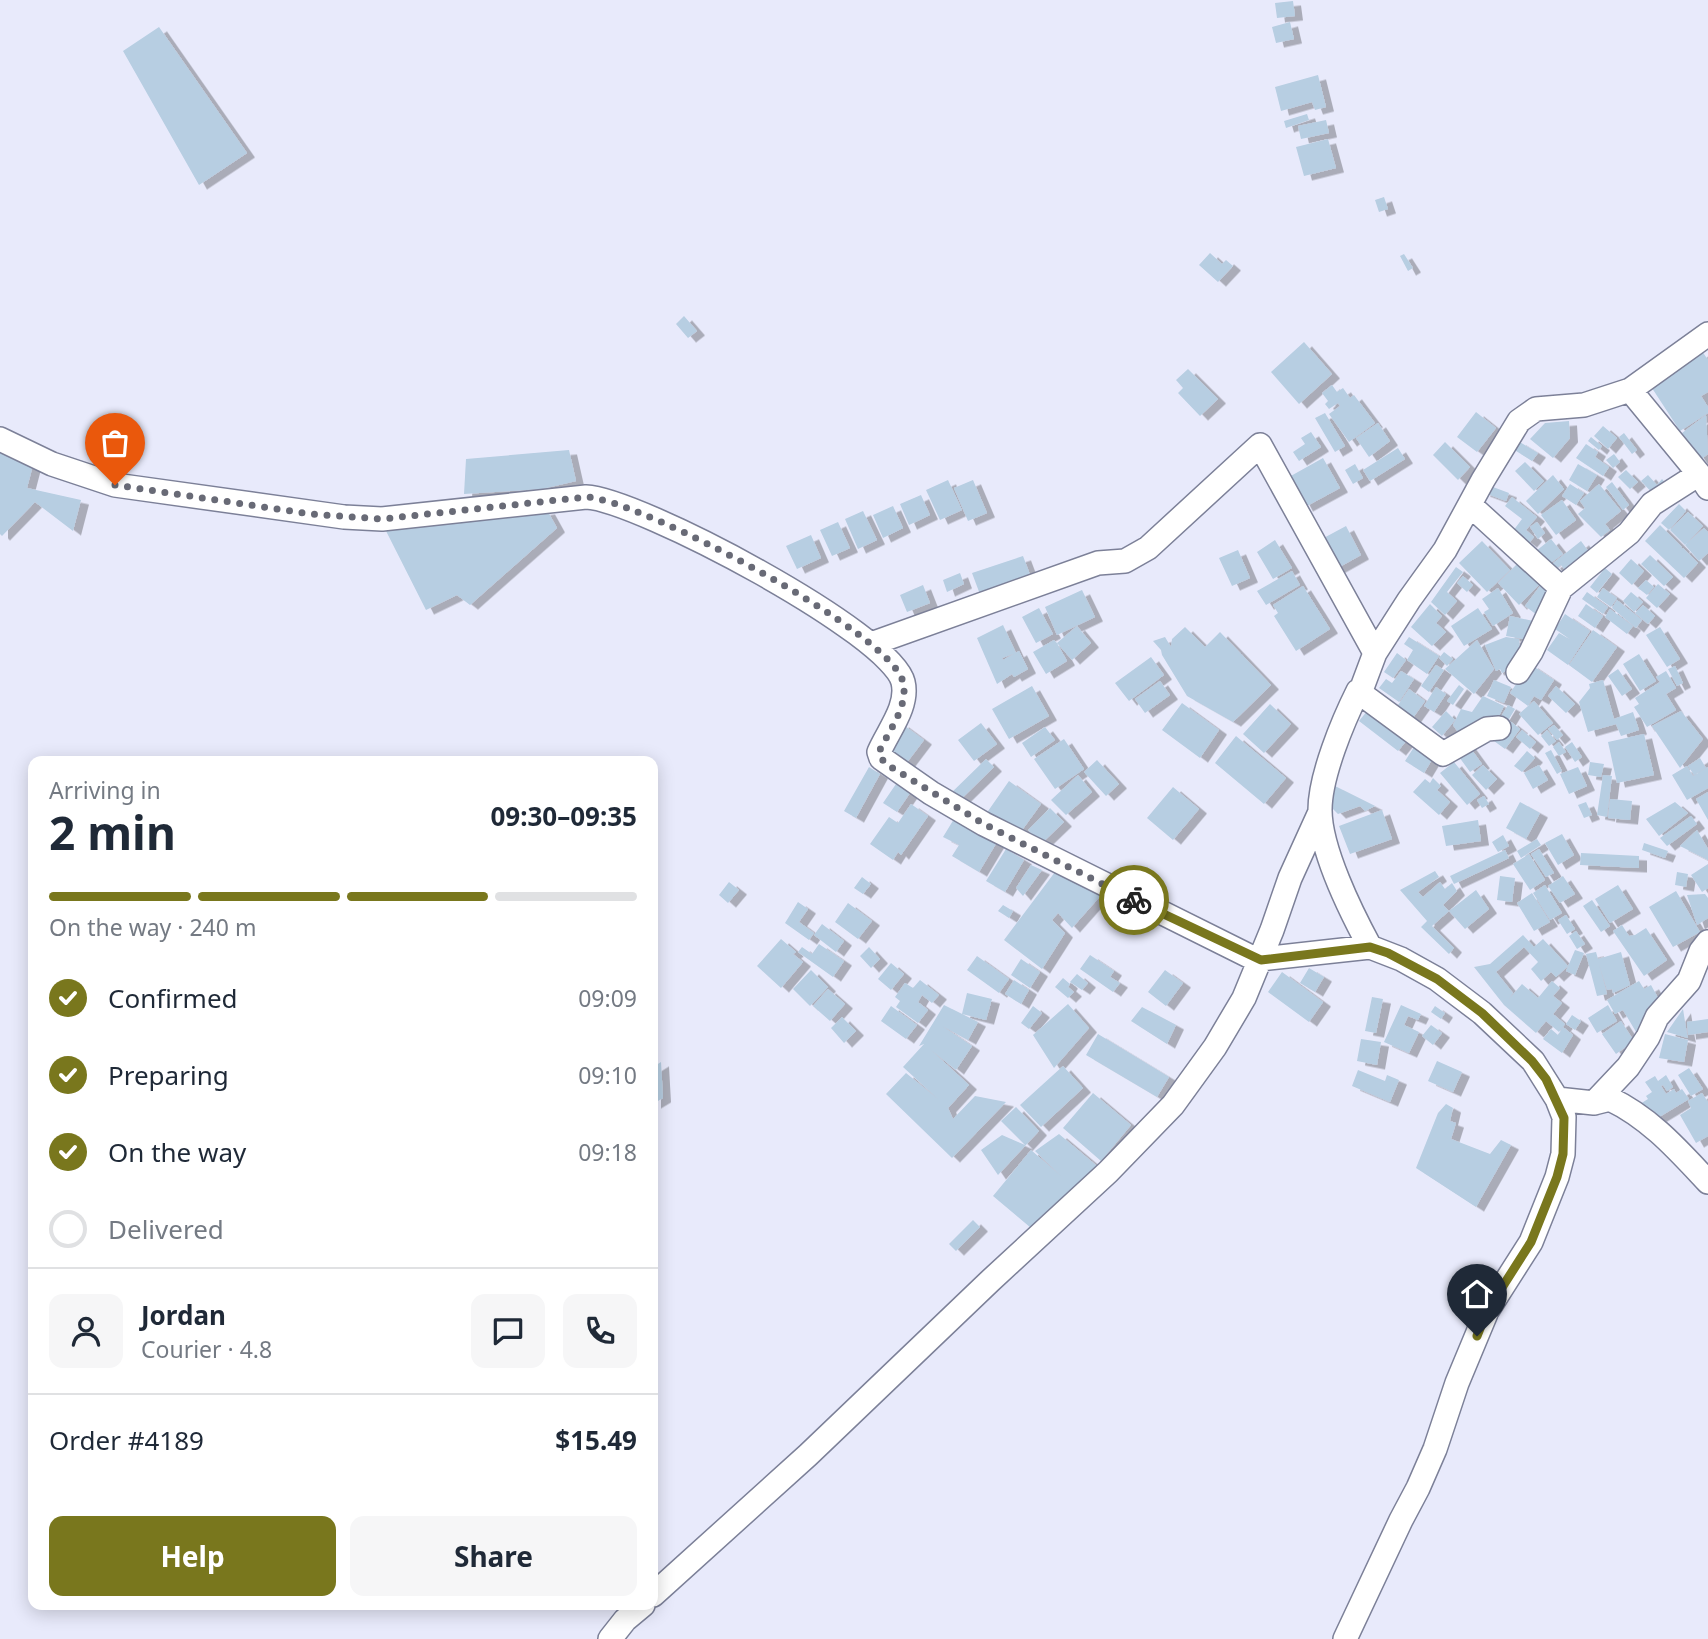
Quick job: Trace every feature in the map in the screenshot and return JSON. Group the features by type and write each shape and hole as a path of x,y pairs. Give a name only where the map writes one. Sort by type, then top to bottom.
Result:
{"street":[{"path":"1360,693 1376,653 1409,600 1446,550 1502,447 1527,414 1546,407 1584,405 1630,390 1708,334"},
{"path":"1518,672 1531,652 1561,588 1629,533 1652,504 1703,481 1630,390"},
{"path":"0,439 52,464 115,485 344,517 382,519 586,497 602,499 688,533 734,557 871,644 897,667 904,684 902,706 879,752 881,758 886,764 984,824 1261,960 1370,947 1401,959 1437,979 1482,1013 1532,1061 1557,1098 1564,1118 1563,1154 1557,1177 1531,1242 1487,1311 1457,1383 1435,1449 1345,1639"},
{"path":"871,644 1098,563 1125,561 1148,548 1260,445 1376,653"},
{"path":"1470,505 1561,588"},
{"path":"1360,693 1358,691 1346,715 1335,746 1322,792 1320,812 1330,858 1356,921 1370,947"},
{"path":"1360,693 1443,754 1487,729 1499,728"},
{"path":"658,1590 808,1455 1108,1172 1173,1105 1215,1047 1244,998 1261,960 1290,878 1320,812"},
{"path":"1594,1103 1628,1067 1648,1037 1657,1017 1689,981 1701,951 1708,942"},
{"path":"1557,1098 1594,1103 1610,1099 1634,1110 1707,1178"},
{"path":"610,1639 637,1610"}],"building":[{"path":"1293,1 1295,16 1277,18 1275,3"},
{"path":"1290,22 1294,39 1276,43 1272,27"},
{"path":"159,27 247,153 199,185 123,51"},
{"path":"1318,75 1326,107 1315,110 1312,102 1281,111 1275,87"},
{"path":"1307,114 1309,120 1286,128 1284,121"},
{"path":"1326,120 1329,133 1301,139 1298,126"},
{"path":"1328,139 1336,168 1304,176 1296,147"},
{"path":"1384,197 1388,209 1379,212 1375,200"},
{"path":"1210,253 1222,264 1226,260 1233,266 1218,282 1199,265"},
{"path":"1404,254 1413,268 1408,271 1400,256"},
{"path":"684,316 697,331 688,338 676,324"},
{"path":"1304,342 1332,374 1299,404 1271,372"},
{"path":"1702,351 1708,360 1708,392 1701,396 1708,407 1708,413 1680,431 1650,385"},
{"path":"1188,369 1218,399 1200,416 1178,393 1183,388 1176,380"},
{"path":"1332,385 1337,392 1343,388 1350,398 1354,395 1375,423 1349,442 1329,414 1340,406 1338,403 1329,409 1325,404 1328,401 1322,393"},
{"path":"1476,412 1496,428 1477,452 1457,437"},
{"path":"1325,413 1345,446 1335,452 1315,418"},
{"path":"1706,415 1708,454 1700,460 1682,433"},
{"path":"1569,421 1570,438 1553,458 1530,439 1545,423"},
{"path":"1378,423 1390,441 1369,457 1356,438"},
{"path":"1603,426 1617,438 1608,449 1594,436"},
{"path":"1311,432 1321,447 1299,461 1293,452 1305,444 1301,438"},
{"path":"1624,433 1637,450 1632,454 1619,437"},
{"path":"1591,437 1602,446 1599,450 1588,441"},
{"path":"1518,441 1538,453 1532,461 1513,449"},
{"path":"1445,442 1470,467 1458,480 1433,455"},
{"path":"1586,444 1598,452 1595,457 1609,467 1603,476 1576,458"},
{"path":"1398,448 1405,459 1370,481 1363,470"},
{"path":"569,450 576,481 542,489 464,494 466,459"},
{"path":"0,453 33,465 27,488 81,500 73,531 35,502 2,536 0,534"},
{"path":"1614,454 1620,462 1613,468 1606,460"},
{"path":"1323,458 1340,488 1305,507 1289,477"},
{"path":"1525,462 1544,481 1534,491 1515,471"},
{"path":"1355,464 1363,478 1353,484 1345,470"},
{"path":"1578,464 1597,475 1587,491 1569,480"},
{"path":"1626,470 1638,482 1630,489 1618,477"},
{"path":"1553,475 1564,489 1538,514 1526,501"},
{"path":"1648,475 1657,485 1662,479 1669,487 1657,498 1641,481"},
{"path":"948,480 962,510 940,520 926,490"},
{"path":"973,480 987,513 968,521 954,488"},
{"path":"1612,482 1629,505 1623,510 1606,487"},
{"path":"1485,484 1509,493 1506,501 1482,492"},
{"path":"1570,484 1584,493 1576,505 1562,496"},
{"path":"1599,484 1621,511 1605,524 1610,530 1601,537 1578,514 1585,508 1580,501"},
{"path":"921,495 930,515 909,525 900,504"},
{"path":"1512,497 1537,517 1526,530 1534,537 1529,543 1513,531 1522,519 1505,506"},
{"path":"1562,500 1576,520 1556,535 1541,515"},
{"path":"1679,504 1686,511 1669,530 1661,523"},
{"path":"893,506 903,528 883,538 873,515"},
{"path":"547,510 557,528 470,605 457,595 426,610 386,531 398,526 464,522"},
{"path":"863,511 877,540 858,549 845,519"},
{"path":"1688,512 1703,526 1685,545 1670,530"},
{"path":"838,522 850,548 832,556 820,530"},
{"path":"1537,522 1545,533 1538,539 1530,527"},
{"path":"1660,525 1681,549 1698,563 1684,578 1645,541"},
{"path":"1346,526 1361,555 1336,569 1320,540"},
{"path":"1704,528 1708,532 1708,553 1699,561 1685,545"},
{"path":"811,535 821,558 797,569 786,546"},
{"path":"1551,539 1563,554 1548,565 1536,551"},
{"path":"1275,540 1292,568 1273,579 1257,552"},
{"path":"1482,541 1510,570 1487,592 1459,563"},
{"path":"1581,541 1589,552 1566,571 1561,565 1556,569 1552,564"},
{"path":"1238,550 1250,578 1232,586 1219,558"},
{"path":"1650,555 1673,577 1664,586 1641,564"},
{"path":"1023,556 1032,580 981,597 972,573"},
{"path":"1631,559 1644,571 1632,585 1619,573"},
{"path":"1519,562 1540,584 1519,605 1498,583"},
{"path":"1456,567 1463,572 1447,592 1457,601 1445,615 1431,602"},
{"path":"1605,568 1612,574 1597,593 1590,587"},
{"path":"1292,571 1300,585 1266,605 1257,591"},
{"path":"960,573 964,584 947,592 943,580"},
{"path":"1463,576 1473,585 1467,592 1457,583"},
{"path":"1646,580 1654,587 1647,595 1638,588"},
{"path":"1658,584 1670,594 1657,608 1646,598"},
{"path":"923,585 930,603 907,612 900,595"},
{"path":"1303,586 1330,629 1296,651 1274,616 1278,613 1273,605"},
{"path":"1540,586 1552,596 1537,615 1525,606"},
{"path":"1498,588 1513,613 1493,626 1484,612 1489,609 1482,599"},
{"path":"1603,588 1617,598 1611,607 1597,597"},
{"path":"1082,590 1095,617 1057,635 1045,607"},
{"path":"1587,592 1608,607 1603,614 1582,599"},
{"path":"1631,592 1643,602 1634,612 1623,601"},
{"path":"1617,600 1642,620 1636,628 1612,608"},
{"path":"1430,604 1442,616 1436,623 1446,632 1432,646 1411,627"},
{"path":"1586,604 1603,616 1595,628 1578,616"},
{"path":"1643,605 1655,616 1648,624 1635,613"},
{"path":"1039,608 1053,634 1036,643 1022,617"},
{"path":"1478,608 1492,629 1464,646 1451,626"},
{"path":"1610,609 1633,626 1627,634 1605,617"},
{"path":"1565,614 1590,631 1568,665 1547,650 1559,633 1571,640 1555,629"},
{"path":"1510,616 1538,622 1534,641 1506,636"},
{"path":"1003,625 1016,653 1019,651 1028,669 1014,677 1012,674 997,684 977,638"},
{"path":"1077,626 1091,643 1072,660 1057,643"},
{"path":"1185,627 1205,647 1220,632 1271,685 1233,722 1187,696 1153,641 1165,637 1171,647 1172,639"},
{"path":"1660,627 1680,659 1667,667 1646,635"},
{"path":"1593,630 1617,647 1592,682 1569,665"},
{"path":"1409,637 1439,656 1427,674 1407,660 1413,650 1404,644"},
{"path":"1506,637 1519,639 1521,664 1502,673 1500,669 1496,671 1485,645"},
{"path":"1054,640 1067,661 1046,674 1033,652"},
{"path":"1477,640 1494,669 1474,694 1445,669"},
{"path":"1444,652 1453,659 1447,666 1439,658"},
{"path":"1397,653 1406,660 1393,678 1384,672"},
{"path":"1639,654 1656,681 1640,691 1623,664"},
{"path":"1151,657 1164,675 1129,701 1115,683"},
{"path":"1530,664 1554,680 1541,700 1534,696 1528,706 1510,693"},
{"path":"1436,665 1444,670 1429,692 1421,686"},
{"path":"1675,666 1683,683 1677,686 1668,669"},
{"path":"1618,669 1632,689 1622,696 1608,676"},
{"path":"1401,671 1414,679 1399,702 1379,688 1386,679 1392,683"},
{"path":"1666,671 1676,688 1666,694 1676,710 1647,727 1634,707 1639,704 1635,698 1660,682 1656,677"},
{"path":"1494,680 1511,687 1504,703 1487,696"},
{"path":"1603,680 1614,719 1633,712 1639,730 1621,736 1616,724 1588,732 1579,702 1590,688 1589,684"},
{"path":"1160,681 1170,695 1145,713 1135,699"},
{"path":"1459,685 1464,689 1453,705 1447,701"},
{"path":"1032,686 1049,716 1009,739 992,709"},
{"path":"1556,686 1575,704 1566,713 1548,696"},
{"path":"1436,687 1446,694 1434,712 1424,706"},
{"path":"1409,689 1425,701 1410,722 1401,715 1404,710 1398,705"},
{"path":"1483,696 1504,706 1497,720 1460,735 1453,725 1461,709 1472,712"},
{"path":"1534,701 1553,723 1538,735 1519,714"},
{"path":"1182,703 1219,730 1200,758 1162,730"},
{"path":"1270,704 1291,724 1264,753 1243,734"},
{"path":"1372,705 1411,735 1398,751 1359,721"},
{"path":"1508,705 1515,709 1506,724 1499,720"},
{"path":"1446,711 1455,720 1442,736 1432,727"},
{"path":"1681,711 1703,739 1680,768 1652,726"},
{"path":"1510,721 1520,729 1505,749 1494,741"},
{"path":"901,723 924,740 902,769 879,752"},
{"path":"981,723 997,744 974,761 958,740"},
{"path":"1554,725 1563,735 1557,740 1548,729"},
{"path":"1045,727 1055,740 1031,757 1022,743"},
{"path":"1522,730 1536,742 1530,749 1516,737"},
{"path":"1547,730 1556,741 1549,746 1541,736"},
{"path":"1644,734 1654,775 1617,783 1608,742"},
{"path":"1236,736 1286,778 1264,804 1215,763"},
{"path":"1064,739 1084,769 1055,789 1034,759"},
{"path":"1418,741 1436,753 1424,773 1405,761"},
{"path":"1466,742 1482,764 1470,772 1454,750"},
{"path":"1559,742 1566,752 1559,756 1553,747"},
{"path":"1572,742 1582,757 1575,762 1565,747"},
{"path":"1551,750 1562,771 1557,774 1545,753"},
{"path":"1527,751 1535,758 1522,772 1514,766"},
{"path":"1700,758 1706,768 1694,775 1688,766"},
{"path":"986,759 994,767 957,803 947,797"},
{"path":"1097,760 1119,784 1106,796 1084,772"},
{"path":"1454,762 1480,794 1467,805 1440,773"},
{"path":"1590,762 1604,764 1601,777 1588,775"},
{"path":"1483,765 1497,779 1486,790 1472,775"},
{"path":"1539,765 1548,780 1533,789 1524,773"},
{"path":"1687,766 1693,776 1708,767 1708,788 1687,800 1672,775"},
{"path":"869,767 880,774 856,818 844,811"},
{"path":"1578,767 1587,786 1569,794 1560,774"},
{"path":"1078,775 1092,792 1066,815 1051,800"},
{"path":"1603,775 1612,776 1607,817 1597,815"},
{"path":"1433,778 1441,786 1437,790 1450,802 1439,815 1413,792 1425,779 1430,783"},
{"path":"1009,781 1041,804 1017,837 986,814"},
{"path":"896,784 910,793 897,812 883,803"},
{"path":"1335,786 1375,806 1365,811 1360,806 1338,814 1327,803"},
{"path":"1173,787 1199,809 1173,840 1147,818"},
{"path":"1708,792 1708,820 1696,799"},
{"path":"1484,796 1489,804 1482,808 1477,800"},
{"path":"1610,799 1632,801 1630,820 1608,818"},
{"path":"1520,802 1540,813 1526,839 1506,828"},
{"path":"1586,802 1592,815 1584,818 1578,805"},
{"path":"1675,802 1688,813 1659,836 1646,819"},
{"path":"911,804 928,816 901,855 898,852 893,860 870,844 889,817 898,823"},
{"path":"1050,808 1064,822 1041,844 1028,830"},
{"path":"1382,810 1392,839 1350,854 1339,826"},
{"path":"1691,816 1697,824 1667,846 1660,838"},
{"path":"954,819 997,842 979,872 952,856 959,845 943,837"},
{"path":"1478,820 1481,841 1446,846 1442,826"},
{"path":"1697,830 1708,849 1708,860 1680,846"},
{"path":"1562,834 1574,855 1558,865 1545,843"},
{"path":"1503,835 1509,846 1498,852 1492,842"},
{"path":"1537,839 1541,845 1521,858 1517,851"},
{"path":"1644,843 1668,851 1665,858 1642,850"},
{"path":"1006,849 1024,860 1005,892 986,881"},
{"path":"1539,849 1554,873 1546,877 1531,854"},
{"path":"1505,850 1509,858 1454,884 1450,876"},
{"path":"1581,853 1639,856 1639,868 1580,865"},
{"path":"1529,854 1545,880 1530,890 1513,864"},
{"path":"1708,864 1708,888 1702,892 1691,875"},
{"path":"1031,865 1042,870 1023,896 1016,888"},
{"path":"1435,871 1439,877 1418,892 1423,897 1440,882 1445,889 1452,883 1457,891 1443,905 1449,911 1432,926 1454,948 1449,954 1421,927 1427,921 1400,890"},
{"path":"1055,872 1103,893 1072,928 1058,913 1052,920 1065,933 1042,969 1004,940"},
{"path":"1677,872 1688,874 1686,887 1675,885"},
{"path":"1500,876 1515,878 1512,902 1497,900"},
{"path":"1563,876 1575,894 1560,903 1548,886"},
{"path":"862,877 871,884 863,894 854,888"},
{"path":"729,882 739,890 728,903 719,895"},
{"path":"1545,885 1562,913 1550,920 1533,893"},
{"path":"1618,885 1633,909 1610,923 1595,899"},
{"path":"1476,890 1489,909 1465,929 1449,911"},
{"path":"1676,891 1700,932 1673,947 1649,907"},
{"path":"1532,893 1550,922 1534,931 1517,903"},
{"path":"1705,894 1708,898 1708,918 1697,925 1687,895"},
{"path":"1592,900 1610,926 1601,932 1583,906"},
{"path":"798,902 808,909 799,922 814,933 809,940 785,923"},
{"path":"848,903 872,921 858,939 835,922"},
{"path":"1003,905 1013,911 1009,918 998,911"},
{"path":"1566,915 1575,929 1567,934 1558,920"},
{"path":"822,924 844,941 836,952 814,935"},
{"path":"1622,925 1629,936 1646,928 1667,960 1644,976 1613,931"},
{"path":"1576,931 1585,944 1577,949 1569,936"},
{"path":"1523,935 1534,947 1543,939 1568,966 1556,977 1551,972 1541,981 1531,969 1538,962 1524,947 1496,972 1513,993 1509,999 1522,984 1538,998 1552,981 1560,988 1553,996 1562,1003 1553,1014 1565,1024 1559,1032 1546,1021 1536,1033 1504,1005 1474,967 1490,964"},
{"path":"781,939 803,962 781,988 757,966"},
{"path":"819,944 844,961 833,977 798,952 802,947 812,954"},
{"path":"869,947 880,959 871,968 860,956"},
{"path":"1575,950 1584,953 1575,975 1566,971"},
{"path":"1596,952 1598,959 1621,952 1630,985 1613,993 1612,989 1607,990 1599,964 1607,994 1597,996 1586,954"},
{"path":"1090,955 1114,971 1110,977 1120,983 1113,992 1080,969"},
{"path":"977,956 1009,979 999,993 967,970"},
{"path":"1021,959 1040,972 1030,988 1011,975"},
{"path":"891,963 904,974 891,990 878,979"},
{"path":"1309,968 1324,977 1315,992 1300,983"},
{"path":"811,970 828,987 810,1006 793,989"},
{"path":"1165,970 1183,983 1166,1006 1148,992"},
{"path":"1282,972 1323,1002 1309,1022 1268,992"},
{"path":"1077,974 1088,983 1082,990 1070,982"},
{"path":"1063,978 1074,992 1068,998 1055,987"},
{"path":"920,980 939,995 932,1003 922,995 918,1002 928,1010 918,1023 896,1007 900,1001 895,997 905,983 913,988"},
{"path":"1014,980 1029,990 1021,1004 1005,994"},
{"path":"1639,981 1644,989 1651,985 1662,1005 1644,1016 1639,1037 1623,1010 1615,1014 1607,1000"},
{"path":"828,989 845,1004 830,1021 813,1006"},
{"path":"967,993 992,999 986,1020 962,1014"},
{"path":"1372,997 1383,999 1376,1033 1365,1031"},
{"path":"1068,1004 1089,1028 1054,1068 1033,1035"},
{"path":"944,1005 978,1022 968,1040 942,1026 972,1046 956,1070 931,1050 969,1085 948,1108 953,1119 975,1096 1006,1102 952,1158 886,1094 906,1073 938,1099 903,1067 924,1044 919,1046"},
{"path":"1401,1005 1421,1014 1418,1020 1408,1016 1404,1025 1419,1032 1409,1053 1384,1042"},
{"path":"1608,1005 1617,1021 1597,1033 1588,1018"},
{"path":"891,1006 917,1025 906,1039 881,1021"},
{"path":"1033,1006 1042,1013 1029,1029 1021,1023"},
{"path":"1435,1006 1445,1013 1441,1019 1431,1012"},
{"path":"1142,1007 1176,1025 1167,1044 1131,1021"},
{"path":"1683,1009 1687,1034 1688,1038 1667,1032"},
{"path":"1572,1015 1581,1021 1575,1030 1566,1024"},
{"path":"842,1017 856,1031 844,1043 831,1028"},
{"path":"1708,1019 1708,1032 1688,1035 1687,1022"},
{"path":"1621,1021 1634,1041 1616,1054 1602,1034"},
{"path":"1431,1025 1442,1033 1433,1045 1422,1036"},
{"path":"1563,1027 1573,1035 1562,1053 1543,1039 1551,1029 1558,1035"},
{"path":"1098,1034 1169,1077 1157,1097 1086,1055"},
{"path":"1665,1034 1688,1040 1684,1062 1659,1058"},
{"path":"1361,1039 1381,1042 1377,1065 1357,1061"},
{"path":"1437,1061 1462,1072 1453,1092 1428,1081"},
{"path":"661,1062 663,1098 658,1101 658,1064"},
{"path":"1063,1066 1083,1088 1041,1127 1020,1105"},
{"path":"1689,1068 1703,1089 1691,1096 1678,1075"},
{"path":"1358,1070 1385,1081 1387,1075 1399,1080 1390,1102 1352,1086"},
{"path":"1666,1075 1673,1087 1667,1091 1661,1086 1666,1094 1674,1089 1676,1093 1682,1089 1689,1099 1651,1122 1640,1104 1648,1099 1646,1096 1652,1092 1645,1082 1655,1076 1658,1081"},
{"path":"1093,1093 1131,1125 1101,1161 1063,1128"},
{"path":"1702,1093 1708,1102 1708,1136 1696,1143 1680,1115 1691,1108 1688,1101"},
{"path":"1446,1104 1453,1108 1450,1121 1456,1123 1451,1139 1490,1154 1501,1140 1511,1145 1476,1207 1416,1168 1438,1113"},
{"path":"1016,1107 1039,1131 998,1175 981,1150 1002,1135 1025,1145 1001,1121"},
{"path":"1059,1134 1097,1166 1037,1233 993,1196 1031,1150 1061,1176 1035,1151"},
{"path":"973,1220 980,1227 956,1251 949,1244"}],"way so far":[{"path":"115,485 344,517 382,519 586,497 602,499 649,517 688,533 772,579 888,657 901,675 904,692 902,706 879,752 886,764 984,824 1134,900"}],"route":[{"path":"1134,900 1261,960 1370,947 1388,953 1437,979 1482,1013 1532,1061 1557,1098 1564,1118 1563,1154 1557,1177 1531,1242 1487,1311 1477,1336"}]}
